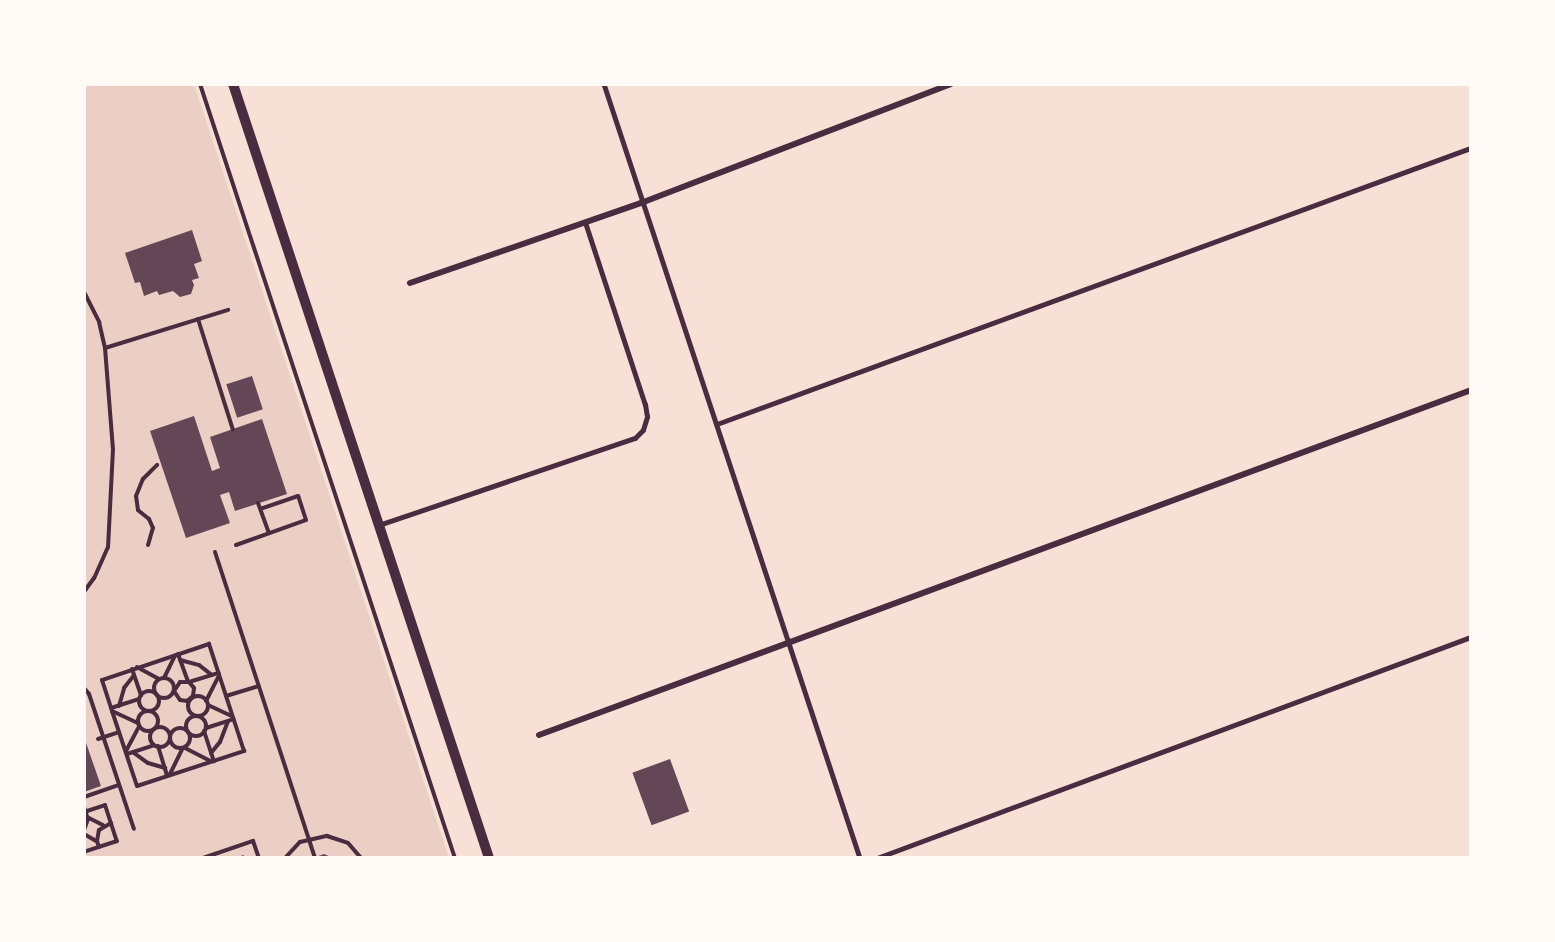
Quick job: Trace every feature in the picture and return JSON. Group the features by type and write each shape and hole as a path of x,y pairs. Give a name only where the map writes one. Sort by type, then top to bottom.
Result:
{"street":[{"path":"233,84 489,858"},
{"path":"410,283 641,203 951,84"},
{"path":"539,735 1471,390"}],"lane":[{"path":"604,84 641,203 717,424 860,858"},
{"path":"717,424 1471,148"},
{"path":"379,525 635,438 643,430 647,417 645,405 585,222"},
{"path":"877,858 1471,637"}],"path":[{"path":"200,84 455,858"},
{"path":"84,292 99,322 105,348 113,449 112,507 108,547 94,578 84,592"},
{"path":"105,348 228,310"},
{"path":"198,319 232,430"},
{"path":"148,545 153,528 138,510 136,496 143,479 157,465"},
{"path":"236,545 306,520 298,496 261,509"},
{"path":"258,503 269,533"},
{"path":"215,552 315,858"},
{"path":"209,644 244,751 137,786 102,680 135,668 209,644"},
{"path":"177,654 194,688 188,708 196,716 203,718 213,761"},
{"path":"126,753 139,725 140,715 157,708 159,700 154,687 162,679 177,654"},
{"path":"180,660 200,665 212,675"},
{"path":"135,668 134,675 142,708 157,718 150,739 157,746 168,775"},
{"path":"135,668 171,681 180,700 198,696 233,718"},
{"path":"112,710 148,691 169,698 180,682 189,682 219,674"},
{"path":"168,775 190,740 186,722 206,712 207,703 219,674"},
{"path":"119,706 124,688 134,675"},
{"path":"226,696 259,686"},
{"path":"84,688 89,694 134,829"},
{"path":"112,710 146,731 166,728 173,745 213,761"},
{"path":"126,753 167,744 179,728 196,735 233,718"},
{"path":"211,753 220,742 228,721"},
{"path":"98,739 119,732"},
{"path":"134,753 148,763 165,768"},
{"path":"84,797 119,785"},
{"path":"84,852 99,847 117,841 105,805 85,810 88,818 84,832 97,841 99,847"},
{"path":"88,818 104,825 111,823"},
{"path":"97,841 104,825"},
{"path":"285,858 295,846 308,838 335,837 348,843 361,858"},
{"path":"203,858 253,841 259,858"}],"shaded area":[{"path":"84,84 194,84 449,858 84,858"}],"building":[{"path":"192,230 202,261 194,264 199,278 192,280 194,285 191,294 180,297 173,291 159,295 157,291 144,296 140,282 135,283 125,253"},
{"path":"252,376 263,409 237,418 226,384"},
{"path":"194,416 212,471 220,468 210,437 262,419 287,494 235,511 229,492 220,495 230,523 186,538 150,431"},
{"path":"84,737 101,786 84,792"},
{"path":"670,759 689,812 652,825 632,773"},
{"path":"324,854 333,858 313,858"}]}
